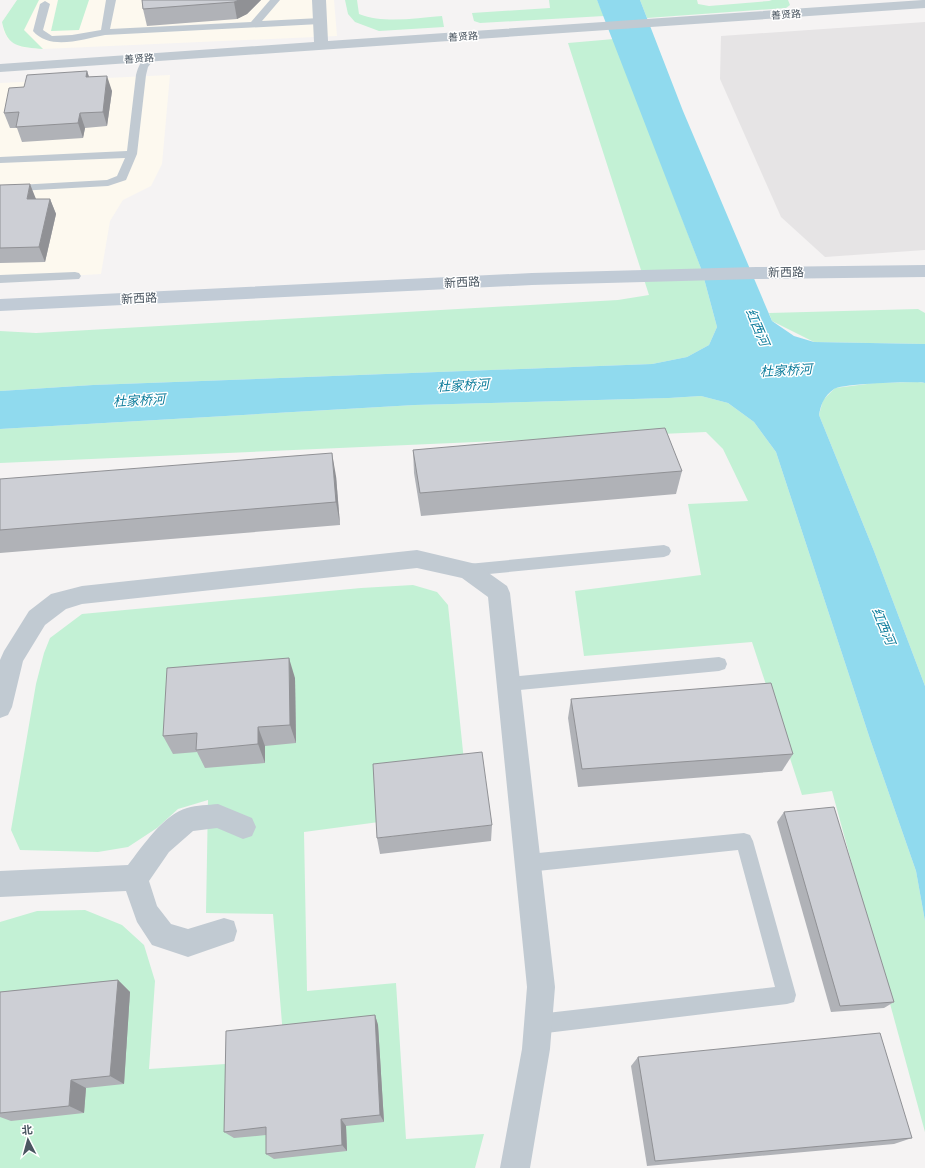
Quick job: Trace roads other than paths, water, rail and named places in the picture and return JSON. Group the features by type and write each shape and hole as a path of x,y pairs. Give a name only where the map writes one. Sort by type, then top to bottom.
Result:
{"street":[{"path":"319,0 321,46"},
{"path":"802,0 809,12"},
{"name":"善贤路","path":"0,68 925,4"},
{"name":"新西路","path":"0,305 532,279 756,273 925,271"},
{"path":"0,707 12,658 37,618 59,601 82,595 417,559 468,570 498,593 541,987 536,1049 515,1168"},
{"path":"135,878 160,843 187,820 218,816 243,827"},
{"path":"0,884 135,878"},
{"path":"135,878 146,913 162,935 188,943 224,931"}],"lane":[{"path":"104,32 111,0"},
{"path":"254,24 274,0"},
{"path":"45,4 38,31 50,39 72,38 104,32 320,21"},
{"path":"0,189 108,183 122,178 132,154 141,75 143,67 150,58"},
{"path":"0,160 132,154"},
{"path":"0,279 75,276"},
{"path":"468,570 664,551"},
{"path":"509,684 719,664"},
{"path":"528,863 744,840 787,995 538,1024"}],"water":[{"path":"597,0 640,0 683,111 772,321 794,336 814,342 925,344 925,383 878,383 839,387 834,389 825,397 819,415 874,551 925,686 925,921 916,871 870,739 776,452 754,422 728,403 701,396 415,405 0,429 0,391 93,385 652,364 687,357 709,345 717,327 702,271"}],"water label":[{"name":"红西河","path":"758,327"},
{"name":"杜家桥河","path":"786,370"},
{"name":"杜家桥河","path":"463,385"},
{"name":"杜家桥河","path":"139,400"},
{"name":"红西河","path":"884,626"}]}
